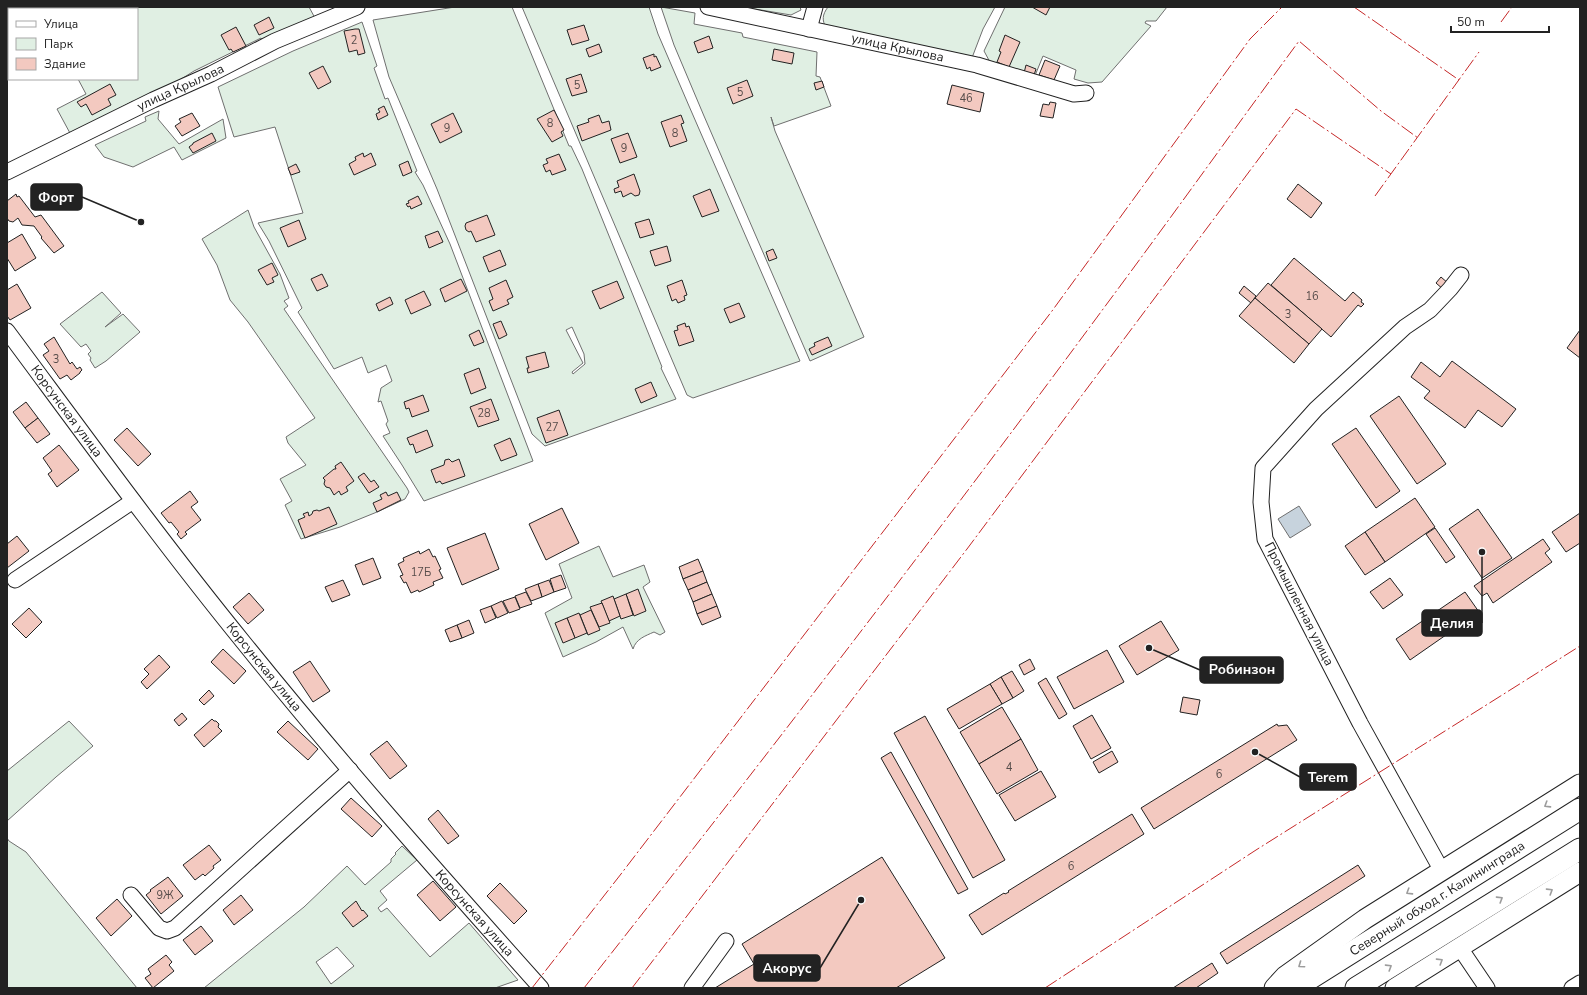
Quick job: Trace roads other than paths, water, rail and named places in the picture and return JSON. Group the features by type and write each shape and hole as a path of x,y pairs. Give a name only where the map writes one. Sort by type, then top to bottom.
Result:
{"highway":[{"name":"Северный обход г. Калининграда","path":"1295,988 1580,809"},
{"path":"1356,988 1580,849"}],"main road":[{"path":"1274,988 1285,976 1365,919 1580,784"},
{"path":"1395,988 1580,872"}],"street":[{"name":"улица Крылова","path":"7,172 153,100 211,74 275,41 357,7"},
{"name":"улица Крылова","path":"708,7 976,65 1074,94 1086,93"},
{"path":"809,29 814,7"},
{"name":"Промышленная улица","path":"1442,871 1360,723 1265,538 1261,502 1263,468 1316,409 1405,327 1430,310 1461,275"},
{"name":"Корсунская улица","path":"7,331 133,502 244,644 350,770 541,988"},
{"path":"16,580 133,502"},
{"path":"131,895 160,928 167,931 175,928 350,770"},
{"path":"692,988 726,941"},
{"path":"1460,948 1487,988"},
{"path":"1572,988 1580,983"}],"place":[{"name":"Форт","path":"141,222"},
{"name":"Делия","path":"1482,552"},
{"name":"Робинзон","path":"1149,648"},
{"name":"Terem","path":"1255,752"},
{"name":"Акорус","path":"861,900"}]}
